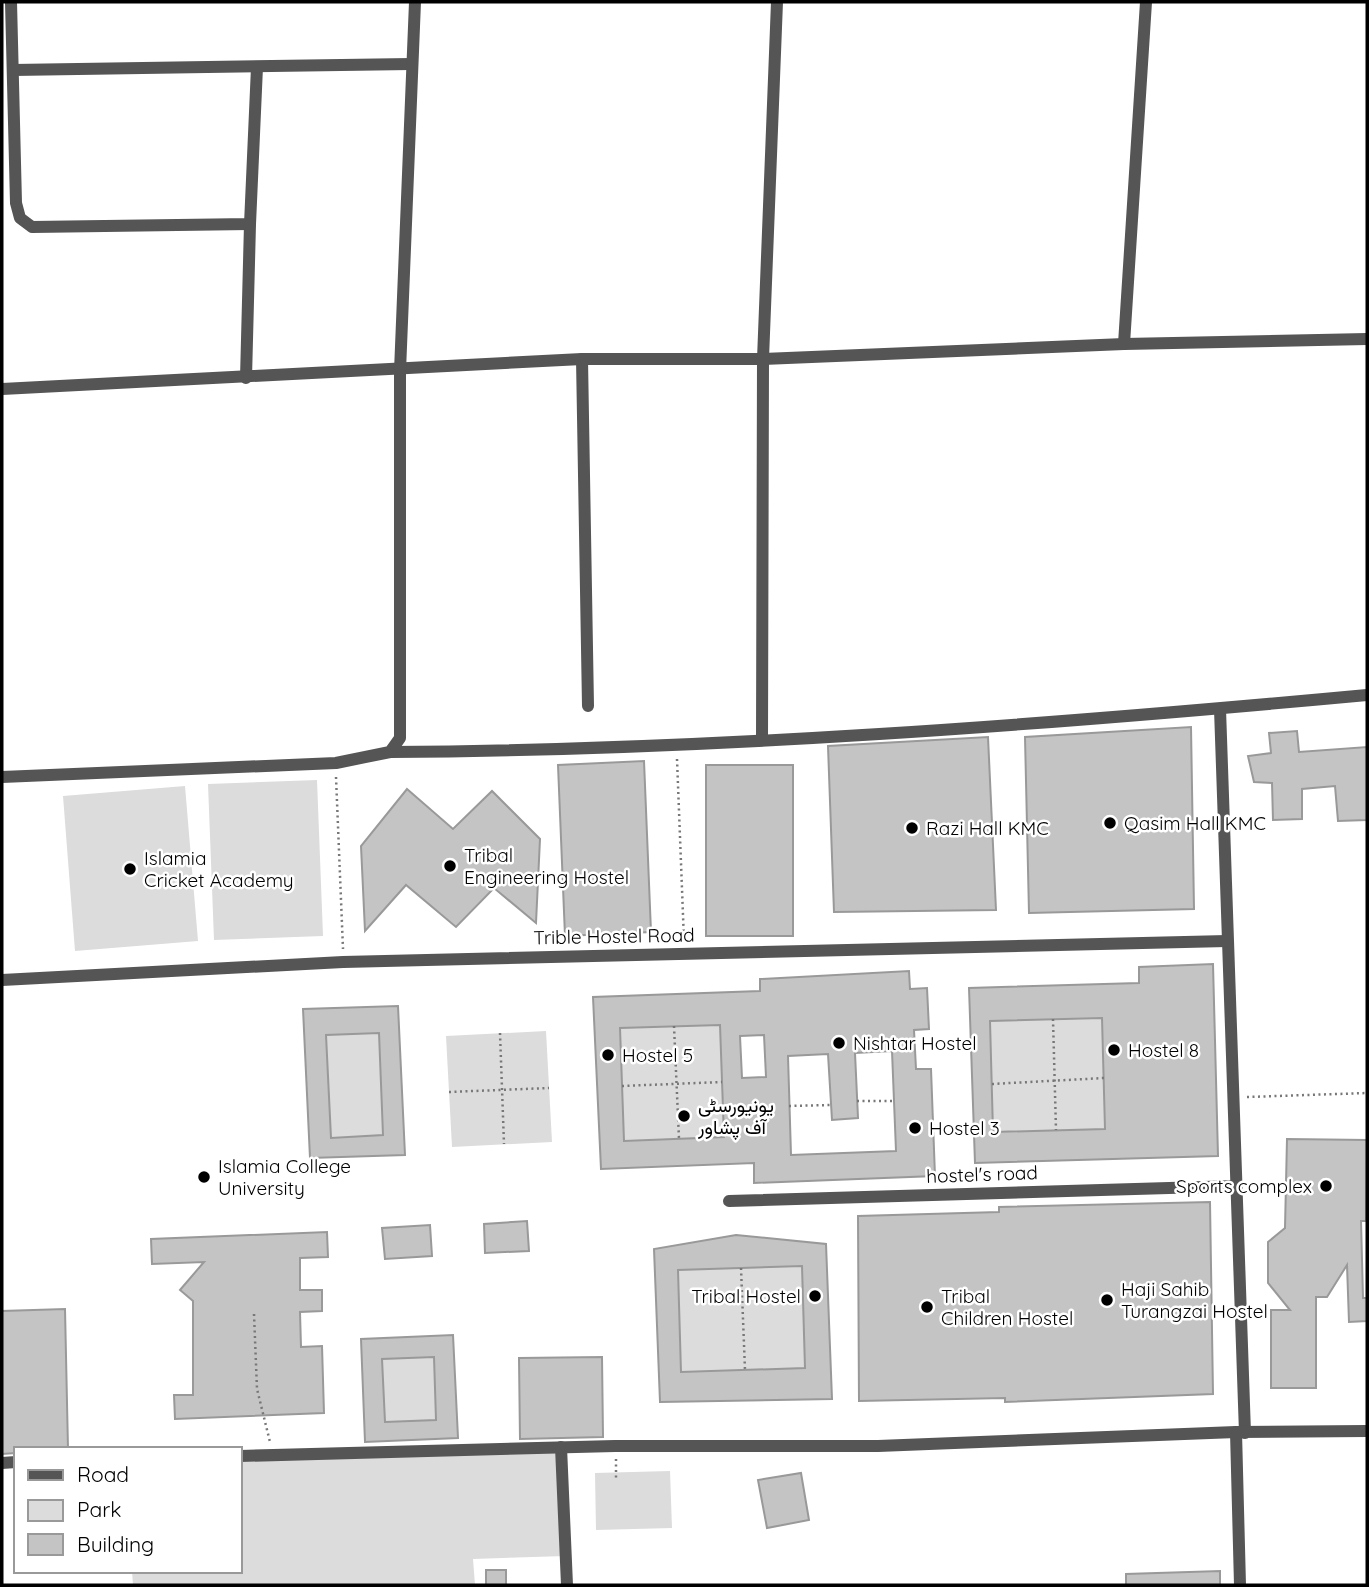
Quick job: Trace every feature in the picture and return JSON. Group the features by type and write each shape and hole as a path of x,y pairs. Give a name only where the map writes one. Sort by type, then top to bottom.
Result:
{"street":[{"path":"11,2 16,203 20,218 33,227 250,223"},
{"path":"390,752 400,738 400,371 415,2"},
{"path":"762,739 763,359 777,2"},
{"path":"1124,344 1146,2"},
{"path":"13,70 411,64"},
{"path":"246,378 257,67"},
{"path":"2,389 400,371 582,359 763,359 1124,344 1367,339"},
{"path":"582,359 588,706"},
{"path":"2,777 336,764 390,752 580,751 1220,709 1367,695"},
{"path":"1220,709 1237,1186 1241,1433 1240,1585"},
{"name":"Trible Hostel Road","path":"2,980 343,962 1227,941"},
{"name":"hostel's road","path":"729,1201 1237,1186"},
{"path":"242,1456 615,1446 878,1446 1367,1431"},
{"path":"561,1447 567,1585"}],"path":[{"path":"676,745 685,954"},
{"path":"336,764 343,962"},
{"path":"1053,1019 1056,1130"},
{"path":"674,1026 678,1139"},
{"path":"500,1033 504,1144"},
{"path":"992,1084 1104,1078"},
{"path":"622,1086 722,1082"},
{"path":"449,1092 549,1088"},
{"path":"1233,1097 1367,1093"},
{"path":"858,1101 894,1101"},
{"path":"789,1106 831,1105"},
{"path":"741,1268 745,1370"},
{"path":"254,1314 257,1389 273,1455"},
{"path":"615,1446 616,1480"}],"green space":[{"path":"317,780 323,936 214,940 208,784"},
{"name":"Islamia Cricket Academy","path":"185,786 198,941 75,951 63,796"},
{"path":"1102,1018 1105,1129 993,1132 990,1021"},
{"path":"720,1025 724,1137 624,1141 620,1028"},
{"path":"546,1031 552,1142 452,1147 446,1036"},
{"path":"379,1033 383,1135 331,1138 326,1035"},
{"path":"802,1266 805,1368 681,1372 678,1270"},
{"path":"434,1357 436,1420 385,1422 382,1359"},
{"path":"561,1447 566,1556 473,1559 475,1585 133,1585 132,1573 242,1573 242,1456"},
{"path":"670,1471 672,1528 596,1530 595,1473"}],"building":[{"name":"Qasim Hall KMC","path":"1191,727 1194,909 1029,913 1025,737"},
{"path":"1297,731 1299,752 1367,747 1367,820 1338,821 1335,786 1302,789 1302,819 1273,820 1272,783 1254,782 1248,756 1271,753 1269,733"},
{"name":"Razi Hall KMC","path":"988,737 996,910 834,912 828,746"},
{"path":"644,761 651,932 565,936 558,765"},
{"path":"706,765 793,765 793,936 706,936"},
{"name":"Tribal Engineering Hostel","path":"407,789 453,829 492,791 540,839 536,923 494,888 456,927 406,885 365,931 361,846"},
{"path":"1213,964 1218,1156 975,1163 969,988 1139,983 1139,967","holes":["1102,1018 1105,1129 993,1132 990,1021"]},
{"path":"909,971 910,989 927,988 929,1029 914,1030 916,1069 931,1069 935,1176 754,1183 754,1163 601,1169 593,997 760,991 760,979","holes":["720,1025 724,1137 624,1141 620,1028","764,1035 766,1077 742,1078 740,1036","892,1051 896,1151 791,1155 788,1056 828,1054 832,1120 858,1118 855,1053"]},
{"path":"398,1006 405,1155 310,1158 303,1009","holes":["379,1033 383,1135 331,1138 326,1035"]},
{"path":"1287,1139 1367,1140 1366,1221 1361,1221 1363,1298 1367,1298 1367,1321 1349,1322 1347,1265 1327,1297 1316,1297 1316,1388 1271,1388 1271,1310 1290,1310 1268,1283 1268,1242 1285,1228"},
{"name":"Haji Sahib Turangzai Hostel","path":"1210,1202 1213,1394 1005,1402 1005,1398 859,1401 858,1216 999,1212 999,1207"},
{"path":"527,1221 529,1251 485,1253 484,1224"},
{"path":"430,1225 432,1256 385,1259 382,1228"},
{"path":"327,1232 328,1257 300,1258 300,1290 322,1290 322,1311 300,1312 301,1347 322,1346 324,1413 175,1419 174,1395 193,1395 193,1301 180,1290 204,1262 152,1264 151,1239"},
{"name":"Tribal Hostel","path":"736,1235 826,1244 832,1399 660,1402 654,1249","holes":["802,1266 805,1368 681,1372 678,1270"]},
{"path":"65,1309 68,1447 14,1447 14,1453 2,1454 2,1311"},
{"path":"453,1335 458,1438 365,1442 361,1339","holes":["434,1357 436,1420 385,1422 382,1359"]},
{"path":"602,1357 603,1437 520,1439 519,1358"},
{"path":"801,1473 809,1520 767,1528 758,1480"},
{"path":"486,1570 506,1570 506,1585 486,1585"},
{"path":"1220,1571 1220,1585 1126,1585 1126,1574"}],"place":[{"name":"Qasim Hall KMC","path":"1110,823"},
{"name":"Razi Hall KMC","path":"912,828"},
{"name":"Tribal Engineering Hostel","path":"450,866"},
{"name":"Islamia Cricket Academy","path":"130,869"},
{"name":"Nishtar Hostel","path":"839,1043"},
{"name":"Hostel 8","path":"1114,1050"},
{"name":"Hostel 5","path":"608,1055"},
{"name":"یونیورسٹی آف پشاور","path":"684,1116"},
{"name":"Hostel 3","path":"915,1128"},
{"name":"Islamia College University","path":"204,1177"},
{"name":"Sports complex","path":"1326,1186"},
{"name":"Tribal Hostel","path":"815,1296"},
{"name":"Haji Sahib Turangzai Hostel","path":"1107,1300"},
{"name":"Tribal Children Hostel","path":"927,1307"}]}
